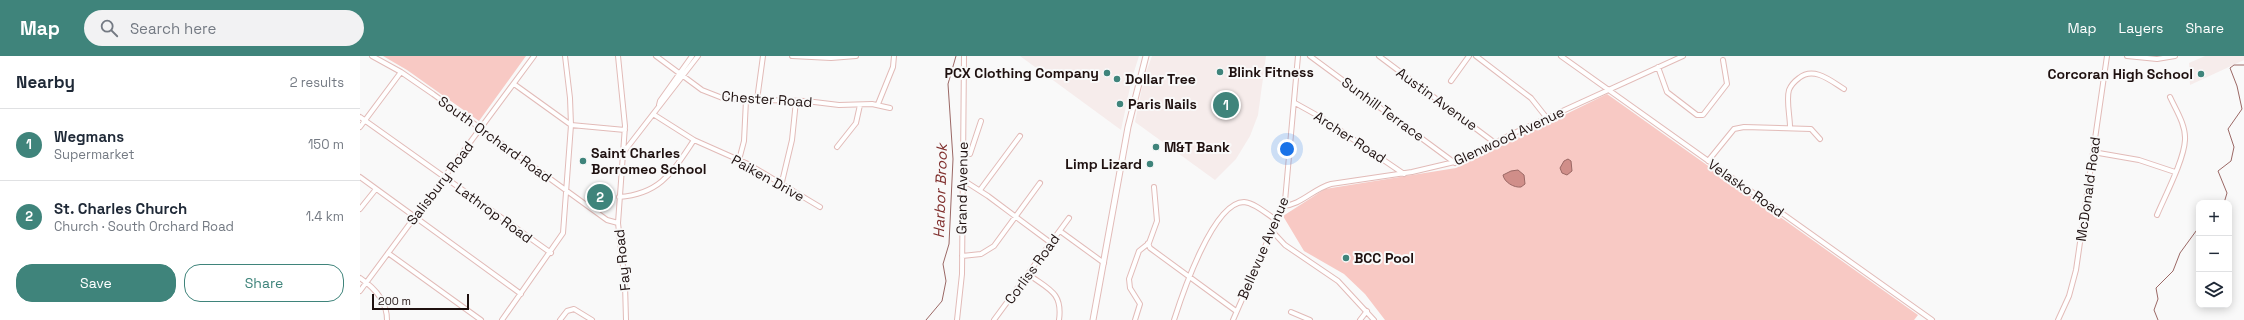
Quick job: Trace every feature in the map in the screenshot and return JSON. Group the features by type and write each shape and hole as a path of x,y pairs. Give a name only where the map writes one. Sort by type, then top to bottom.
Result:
{"main road":[{"path":"1093,320 1129,125 1146,56"}],"street":[{"name":"South Orchard Road","path":"372,56 401,72 610,222 618,223"},
{"name":"Salisbury Road","path":"360,291 534,56"},
{"path":"502,320 551,254 563,233 571,125 570,98 565,56"},
{"name":"Fay Road","path":"618,56 624,130 618,223 626,320"},
{"name":"Chester Road","path":"656,56 702,90 715,96 746,100 860,105 878,104 890,108"},
{"path":"659,105 660,101 692,56"},
{"path":"623,153 698,56"},
{"path":"757,100 762,56"},
{"path":"792,56 856,56"},
{"path":"878,104 893,67 894,56"},
{"name":"Grand Avenue","path":"957,320 962,256 964,56"},
{"name":"Bellevue Avenue","path":"1232,320 1283,206 1286,194 1298,56"},
{"name":"Sunhill Terrace","path":"1310,56 1455,163"},
{"name":"Austin Avenue","path":"1378,56 1495,143"},
{"path":"1451,81 1469,56"},
{"path":"1476,56 1530,98 1546,118"},
{"name":"Velasko Road","path":"1561,56 1932,320"},
{"name":"Glenwood Avenue","path":"1283,206 1294,204 1323,186 1404,174 1455,163 1473,156 1495,143 1606,89 1683,56"},
{"name":"McDonald Road","path":"2058,320 2069,296 2076,270 2108,56"},
{"path":"2127,56 2157,59 2175,56"},
{"path":"1658,67 1665,89 1670,96 1697,115 1703,115 1727,84 1723,60"},
{"path":"360,127 401,72"},
{"path":"1790,127 1789,90 1794,81 1802,75 1811,73 1820,74 1844,88"},
{"path":"514,84 571,125 624,130"},
{"path":"2157,215 2175,172 2185,140 2183,125 2170,97"},
{"path":"739,160 744,141 746,100"},
{"path":"782,186 792,140 796,101"},
{"name":"Archer Road","path":"1294,103 1322,118 1404,174"},
{"path":"837,147 856,123 860,105"},
{"name":"Paiken Drive","path":"653,114 694,140 739,160 820,207"},
{"name":"Lathrop Road","path":"360,117 551,254"},
{"path":"963,153 970,154 981,121"},
{"path":"1708,162 1734,129 1744,127 1790,127 1811,129 1820,139"},
{"path":"980,190 1020,136"},
{"path":"619,197 641,194 665,180 694,140"},
{"path":"2093,152 2128,157 2175,172"},
{"path":"360,177 521,294"},
{"path":"962,180 980,190 1051,242"},
{"path":"962,256 987,252 1040,183"},
{"path":"1135,320 1140,304 1130,288 1129,279 1139,251 1149,243 1158,217 1154,187"},
{"path":"360,209 376,189"},
{"path":"1174,320 1188,276 1207,238 1231,207 1241,203 1248,203 1276,220"},
{"name":"Corliss Road","path":"994,320 1069,218"},
{"path":"1271,230 1285,246 1338,281 1374,320"},
{"path":"1060,231 1104,263"},
{"path":"1149,243 1150,248 1236,312"},
{"path":"388,253 481,320"},
{"path":"1028,274 1056,295 1060,307 1059,320"},
{"path":"360,278 375,290 384,303 387,320"},
{"path":"560,320 567,311 574,309 592,320"},
{"path":"1360,320 1367,311"},
{"path":"1291,312 1310,320"}],"shaded area":[{"path":"383,56 526,56 479,121 407,70"},
{"path":"1020,56 1139,56 1132,78 1121,130"},
{"path":"1152,56 1266,56 1258,115 1250,136 1236,159 1215,180 1135,122 1144,78"},
{"name":"Corcoran High School","path":"2205,56 2244,56 2244,60 2190,85 2189,63"},
{"path":"1607,94 1918,315 1914,320 1385,320 1365,294 1344,274 1304,251 1283,216 1325,189 1456,168"},
{"path":"1568,159 1571,161 1572,171 1567,175 1562,173 1560,168 1564,161"},
{"path":"1518,170 1524,175 1525,184 1518,187 1507,182 1503,175 1511,171"}],"waterway":[{"name":"Harbor Brook","path":"926,320 942,301 946,281 943,264 949,244 953,159 948,84 956,56"},
{"path":"2225,200 2227,193 2218,171 2231,161 2234,147 2228,129 2242,109 2237,86 2230,68 2234,65 2244,65"},
{"path":"2158,320 2154,310 2158,299 2156,288 2173,271 2180,253 2196,231"}],"place":[{"name":"Blink Fitness","path":"1220,72"},
{"name":"PCX Clothing Company","path":"1107,73"},
{"name":"Corcoran High School","path":"2201,74"},
{"name":"Dollar Tree","path":"1117,79"},
{"name":"Paris Nails","path":"1120,104"},
{"name":"Wegmans","path":"1226,105"},
{"name":"M&T Bank","path":"1156,147"},
{"name":"Saint Charles Borromeo School","path":"583,161"},
{"name":"Limp Lizard","path":"1150,164"},
{"name":"St. Charles Church","path":"600,197"},
{"name":"BCC Pool","path":"1346,258"}]}
